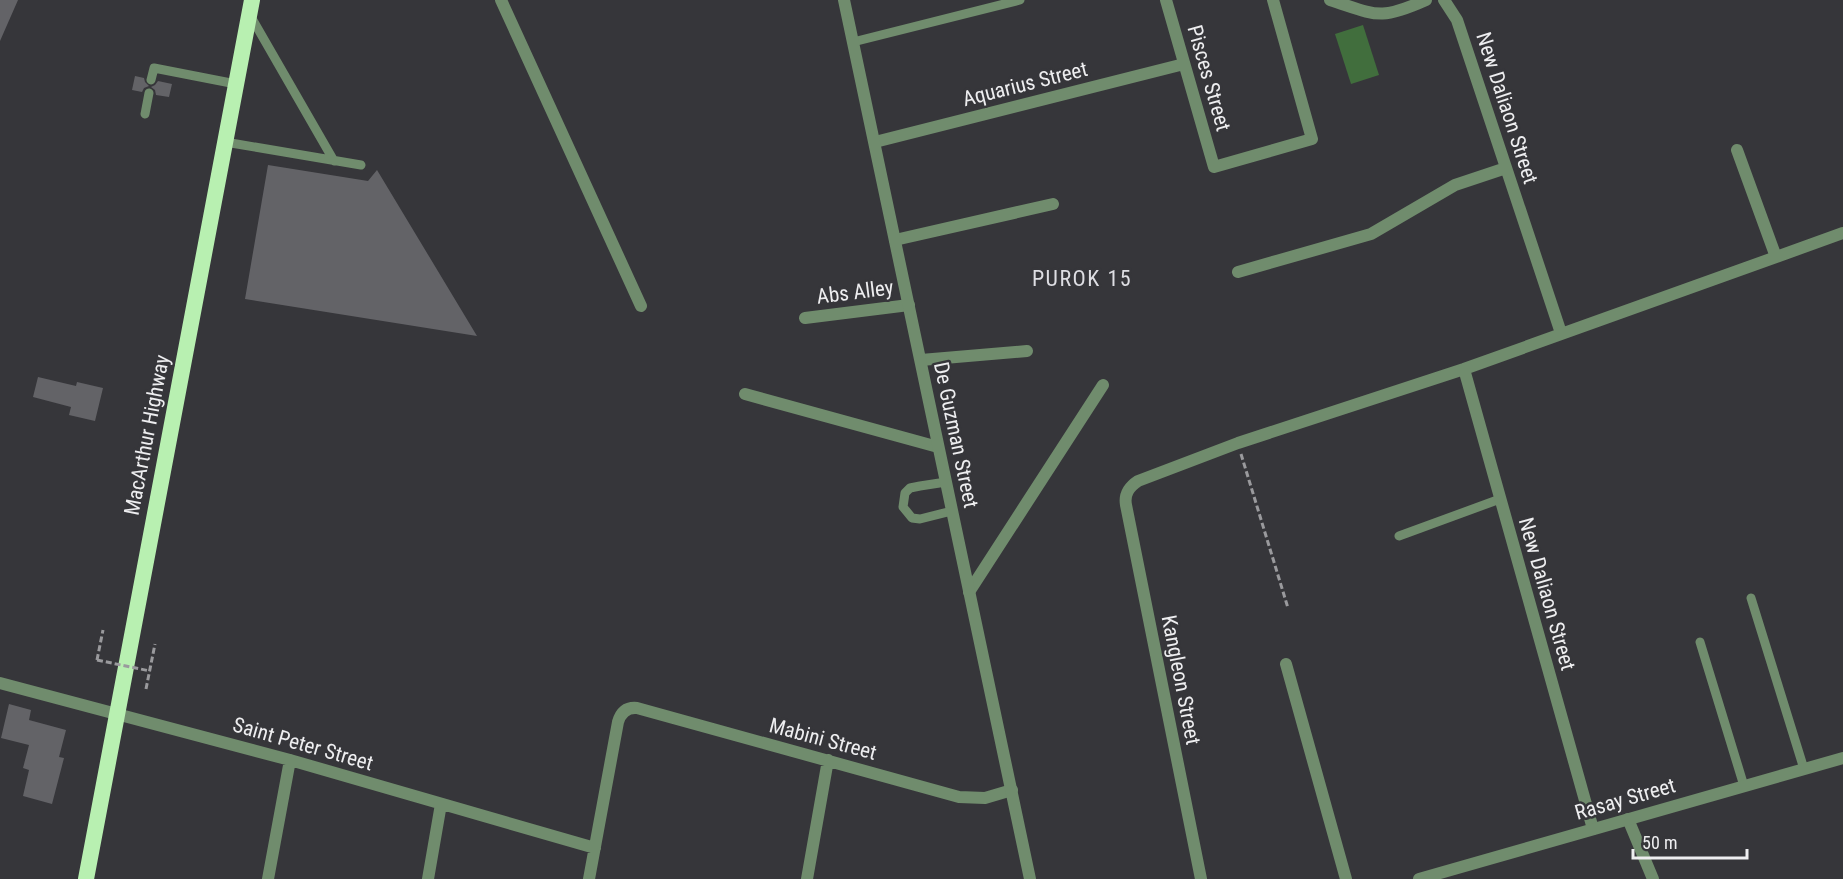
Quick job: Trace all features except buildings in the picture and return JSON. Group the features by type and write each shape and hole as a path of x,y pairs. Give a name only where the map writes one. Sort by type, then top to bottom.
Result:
{"highway":[{"name":"MacArthur Highway","path":"86,879 251,7"}],"street":[{"path":"501,0 641,306"},
{"name":"De Guzman Street","path":"844,0 1030,879"},
{"name":"Pisces Street","path":"1166,0 1214,167 1312,139 1273,0"},
{"path":"1330,0 1383,15 1402,11 1426,0"},
{"name":"New Daliaon Street","path":"1444,0 1457,20 1561,333"},
{"name":"Aquarius Street","path":"875,142 1185,64"},
{"path":"1737,150 1776,257"},
{"path":"1238,272 1371,234 1455,185 1506,168"},
{"path":"895,240 1053,204"},
{"path":"1238,443 1464,369 1843,233"},
{"name":"Abs Alley","path":"805,318 909,305"},
{"path":"921,360 1027,351"},
{"name":"New Daliaon Street","path":"1464,369 1593,829"},
{"path":"969,591 1103,385"},
{"path":"745,394 938,447"},
{"name":"Kangleon Street","path":"1201,879 1125,500 1129,489 1138,481 1238,443"},
{"path":"1286,664 1346,879"},
{"name":"Saint Peter Street","path":"0,683 290,760 595,848"},
{"name":"Mabini Street","path":"595,848 618,722 626,710 637,708 959,797 985,798 1012,790"},
{"name":"Rasay Street","path":"1419,879 1435,877 1593,829 1843,758"},
{"path":"268,879 290,760"},
{"path":"807,879 828,760"},
{"path":"429,879 441,804"},
{"path":"1628,819 1653,879"},
{"path":"589,879 595,848"}],"lane":[{"path":"853,42 1020,0"},
{"path":"251,7 334,161"},
{"path":"151,80 154,68 236,84"},
{"path":"145,114 149,93"},
{"path":"225,142 361,165"},
{"path":"946,482 910,489 905,493 903,507 912,518 920,519 952,511"},
{"path":"1399,536 1500,499"},
{"path":"1751,598 1804,770"},
{"path":"1700,642 1744,786"}],"path":[{"path":"1238,443 1288,608"},
{"path":"103,630 97,660 150,671"},
{"path":"146,689 155,644"}],"green space":[{"path":"1363,25 1379,75 1351,84 1335,34"}],"district":[{"name":"PUROK 15","path":"1082,278"}]}
